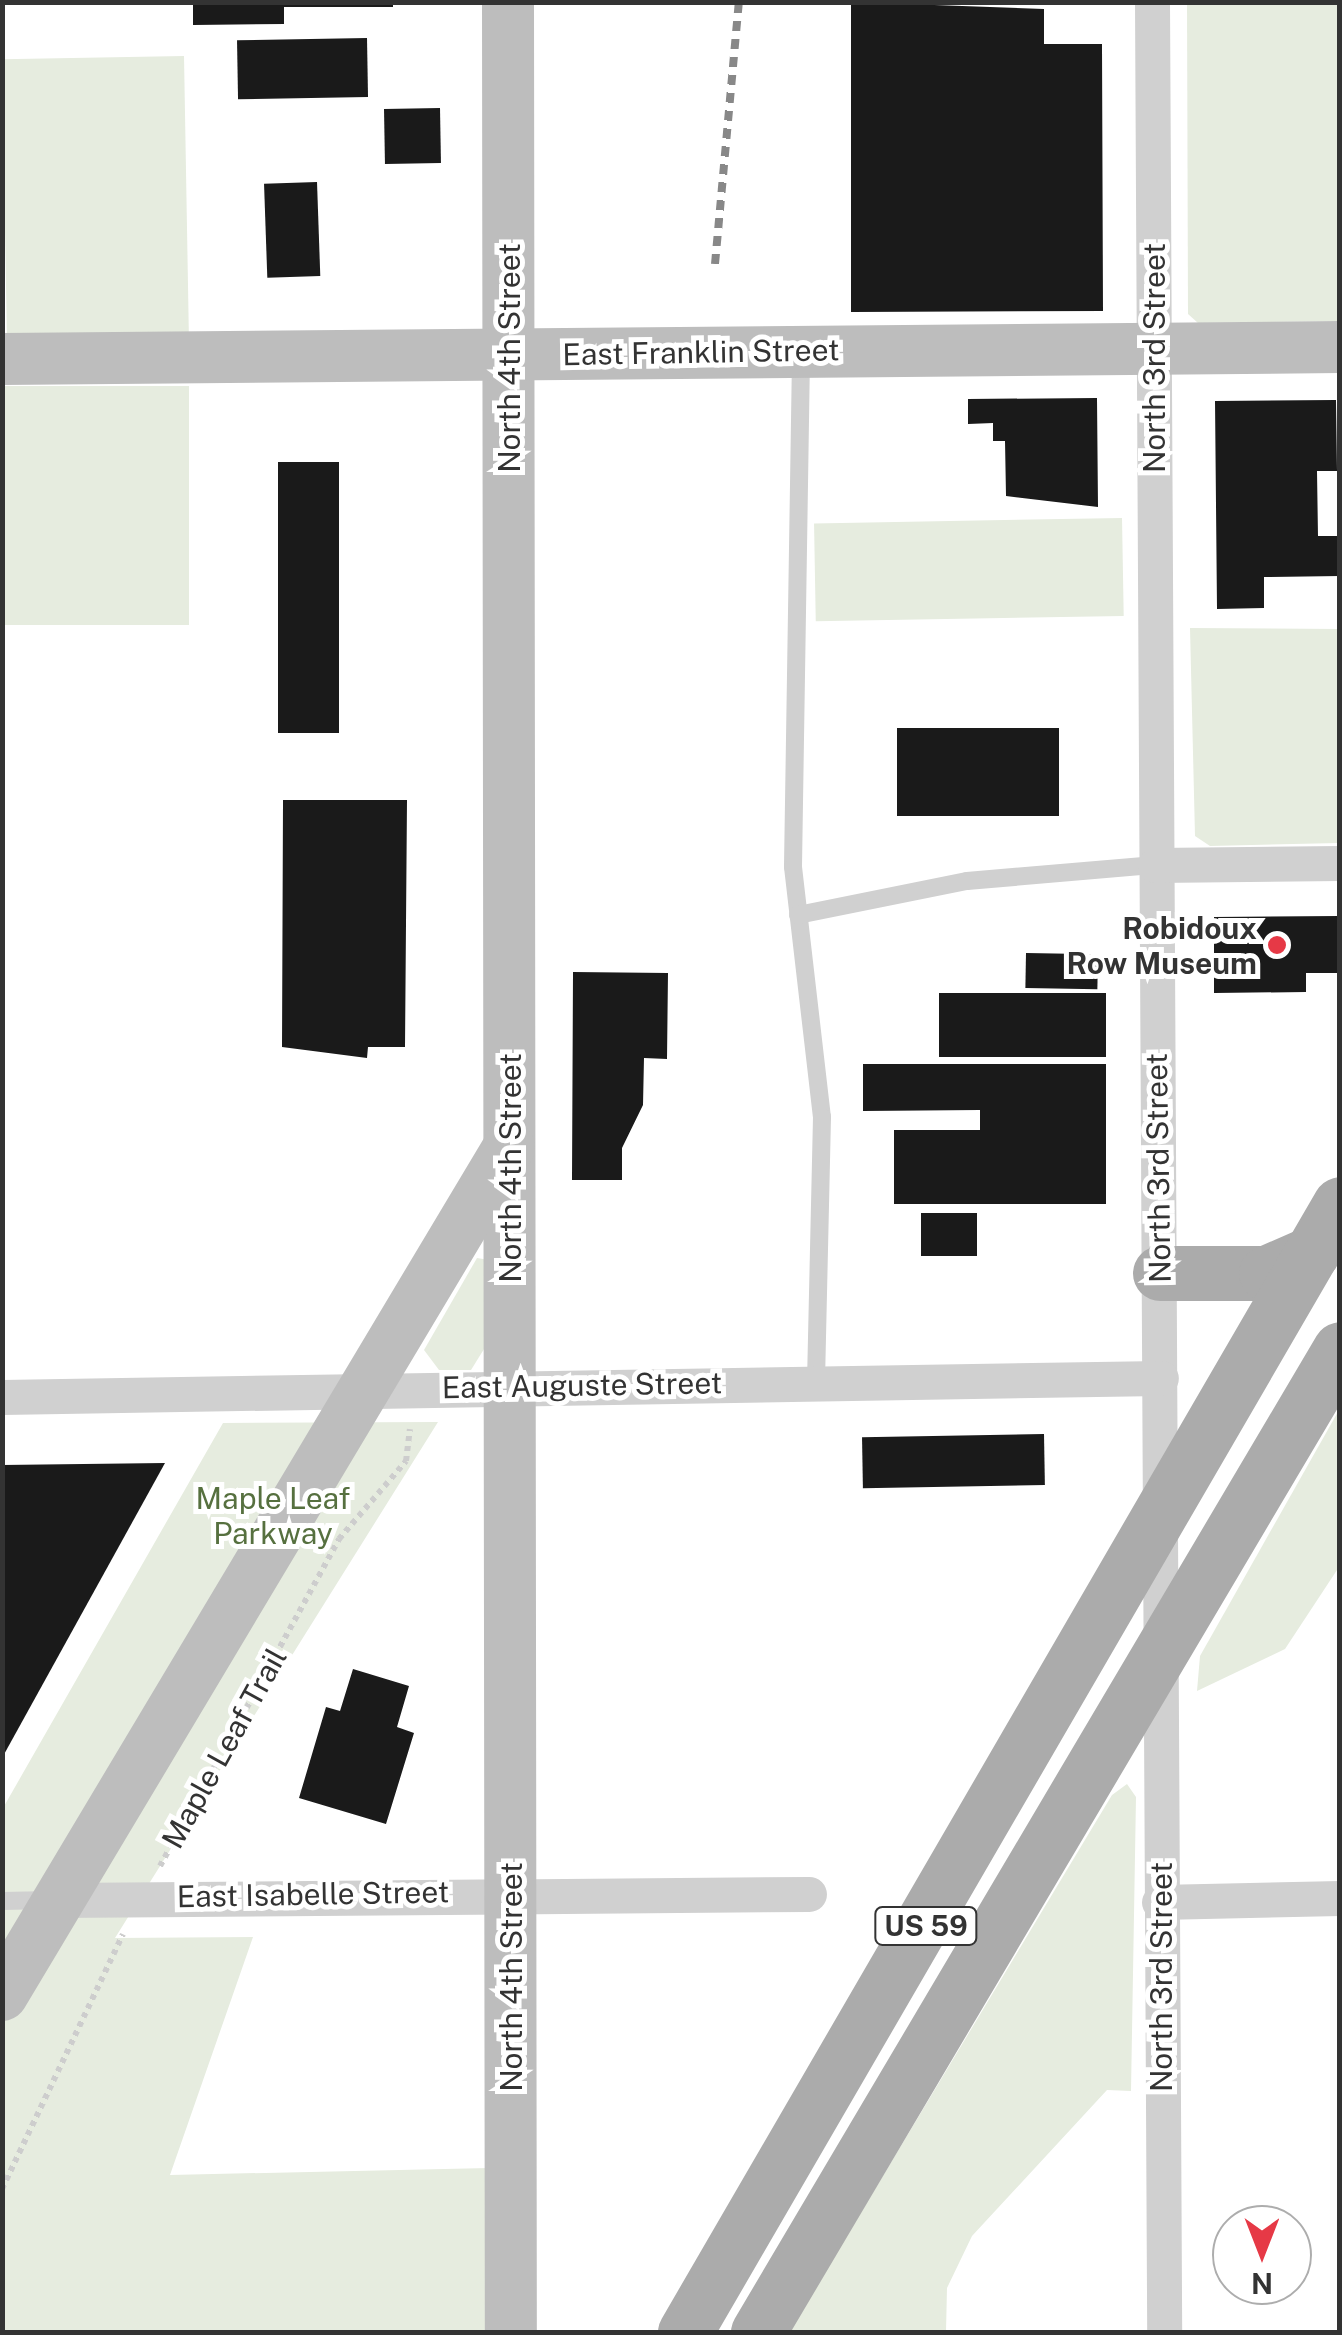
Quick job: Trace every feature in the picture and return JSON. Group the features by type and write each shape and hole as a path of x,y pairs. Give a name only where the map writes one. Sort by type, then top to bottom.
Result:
{"main road":[{"name":"US 59","path":"686,2332 1164,1517 1340,1204"},
{"path":"1160,1272 1266,1272 1312,1253"},
{"name":"US 59","path":"758,2332 853,2185 1162,1642 1340,1349"}],"street":[{"name":"North 4th Street","path":"508,2 511,2332"},
{"name":"North 3rd Street","path":"1152,2 1155,865 1164,1517 1159,1902 1164,2332"},
{"name":"East Franklin Street","path":"2,359 1340,347"},
{"path":"1155,865 1340,862"},
{"path":"2,1995 371,1390 510,1146"},
{"name":"East Auguste Street","path":"2,1396 816,1379 1161,1378"},
{"name":"East Isabelle Street","path":"58,1900 510,1890 809,1894"},
{"path":"1159,1902 1340,1898"}],"lane":[{"path":"800,352 798,915 822,1118 816,1379"},
{"path":"798,915 967,881 1155,865"},
{"path":"2,1901 58,1900"}],"path":[{"name":"Maple Leaf Trail","path":"2,2189 142,1898 339,1539 406,1461 410,1429"}],"green space":[{"path":"1187,3 1339,3 1339,321 1198,323 1188,314"},
{"path":"184,56 189,334 7,337 2,59"},
{"path":"3,386 189,386 189,625 3,625"},
{"path":"1122,518 1124,616 816,621 814,523"},
{"path":"1190,628 1339,629 1339,843 1210,846 1195,836"},
{"path":"477,1258 489,1260 489,1341 471,1370 439,1370 424,1350"},
{"path":"1339,1410 1339,1567 1285,1649 1197,1691 1200,1656"},
{"name":"Maple Leaf Parkway","path":"438,1422 115,1938 253,1937 170,2175 489,2168 490,2332 3,2332 3,1808 223,1423"},
{"path":"1127,1784 1136,1797 1131,2091 1107,2090 972,2236 947,2288 946,2332 789,2332 1112,1795"}],"building":[{"path":"193,2 393,2 393,7 284,7 284,24 193,25"},
{"path":"851,2 1044,9 1044,44 1102,44 1103,311 851,312"},
{"path":"367,38 368,97 238,99 237,40"},
{"path":"440,108 441,163 385,164 384,109"},
{"path":"317,182 320,276 267,278 264,184"},
{"path":"1097,398 1098,507 1006,496 1005,441 993,441 993,423 968,424 968,399"},
{"path":"1336,400 1337,471 1317,471 1318,536 1340,536 1340,576 1264,577 1264,608 1217,609 1215,401"},
{"path":"278,462 339,462 339,733 278,733"},
{"path":"897,728 1059,728 1059,816 897,816"},
{"path":"283,800 407,800 405,1047 368,1047 367,1058 282,1047"},
{"name":"Robidoux Row Museum","path":"1340,916 1340,973 1306,973 1306,992 1214,993 1214,917"},
{"path":"1026,953 1098,954 1097,989 1025,988"},
{"path":"573,972 668,973 667,1059 644,1058 643,1105 622,1148 622,1180 572,1180"},
{"path":"939,993 1106,993 1106,1057 939,1057"},
{"path":"863,1064 1106,1064 1106,1204 894,1204 894,1130 980,1130 980,1110 863,1111"},
{"path":"921,1213 977,1213 977,1256 921,1256"},
{"path":"1044,1434 1045,1485 863,1488 862,1437"},
{"path":"165,1463 2,1758 2,1465"},
{"path":"353,1669 409,1686 397,1727 414,1733 386,1824 299,1798 326,1707 340,1711"}],"railway":[{"path":"715,264 739,2"}],"place":[{"name":"Robidoux Row Museum","path":"1277,945"}]}
